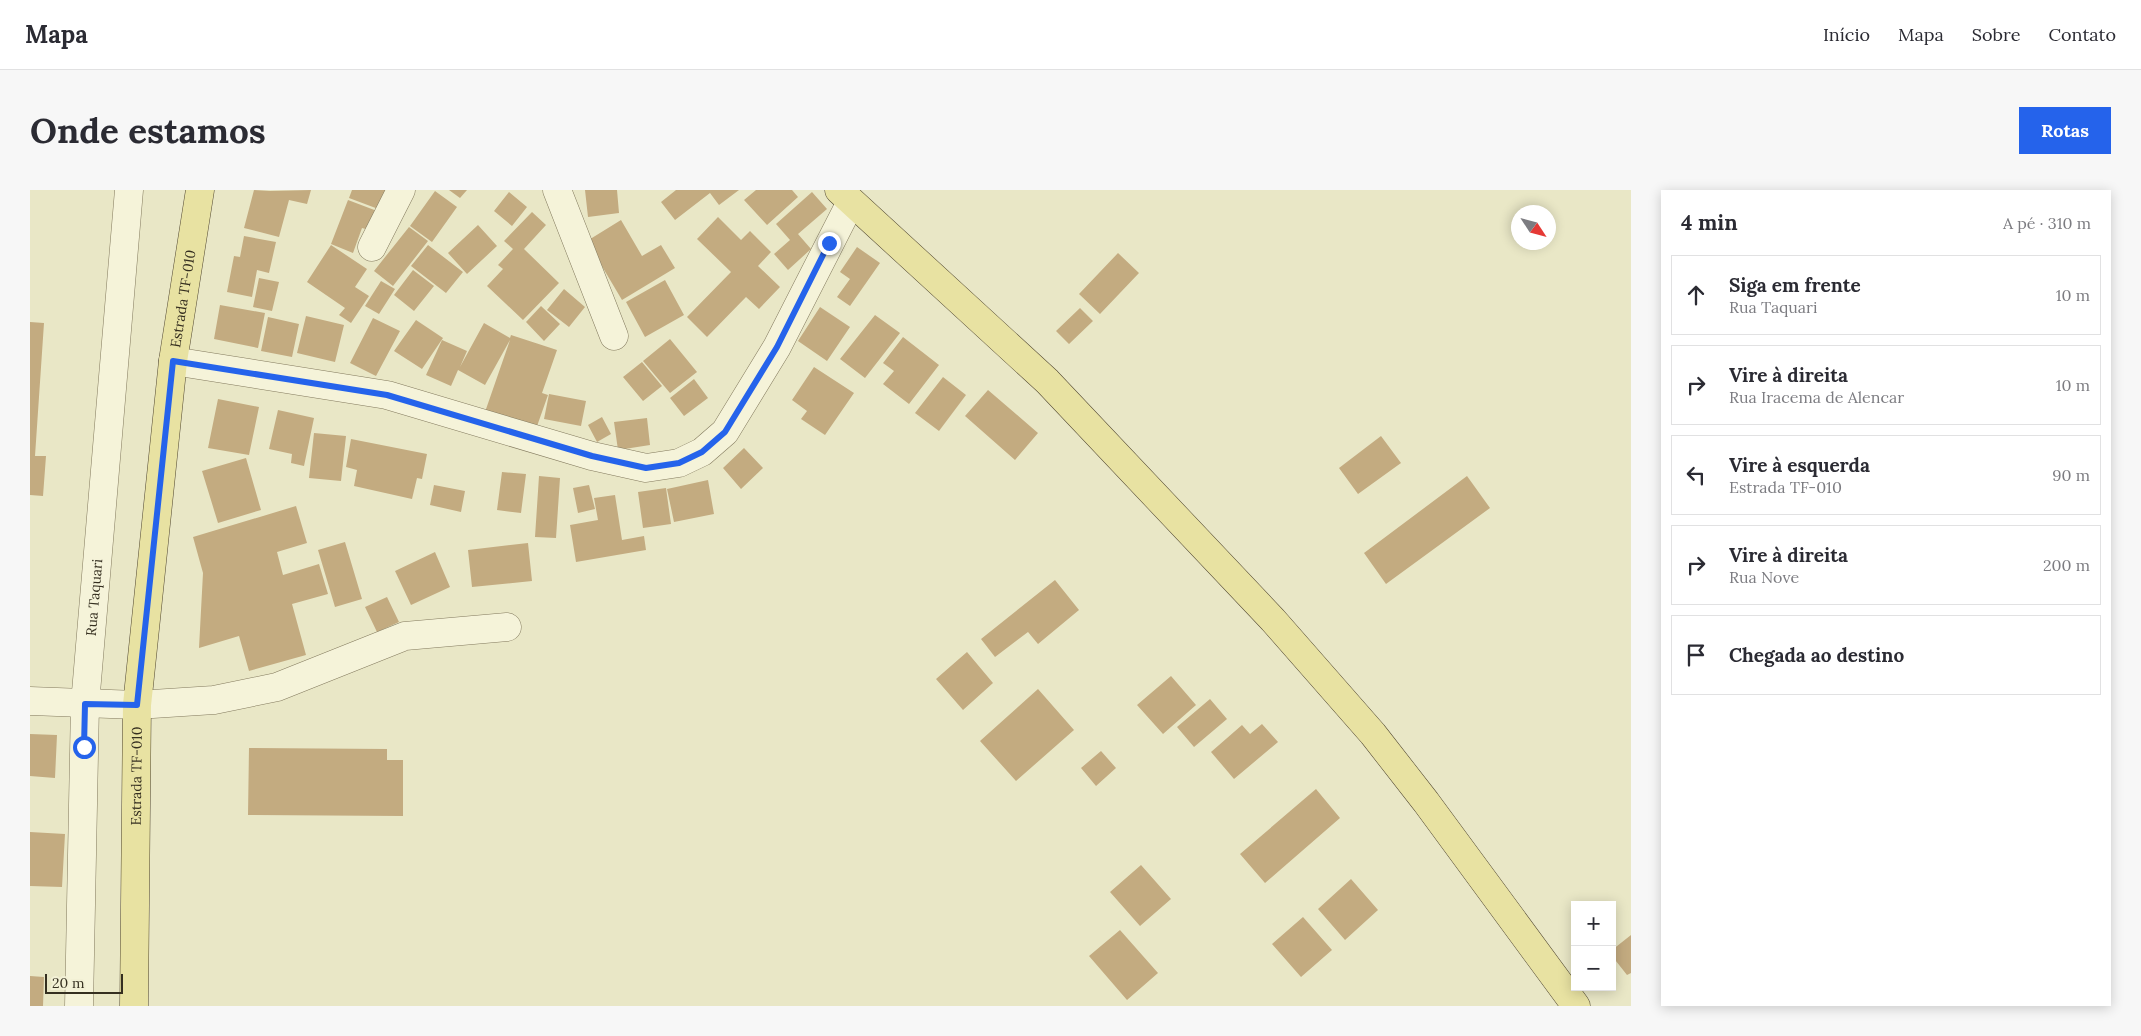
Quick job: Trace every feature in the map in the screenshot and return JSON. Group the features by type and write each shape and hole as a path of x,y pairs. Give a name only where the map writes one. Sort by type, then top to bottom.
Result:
{"main road":[{"name":"Estrada TF-010","path":"134,1006 137,705 173,361 200,190"},
{"path":"845,196 1047,381 1273,620 1373,734 1426,802 1576,1006"}],"street":[{"name":"Rua Taquari","path":"79,1006 85,704 129,190"},
{"path":"372,248 401,190"},
{"path":"557,190 614,336"},
{"path":"173,361 387,395 592,456 646,468 679,463 702,452 725,432 777,347 845,196"},
{"path":"30,701 137,705 214,700 268,689 405,636 507,627"}],"building":[{"path":"254,190 311,190 307,204 289,200 279,237 244,228"},
{"path":"352,190 388,190 381,210 349,198"},
{"path":"449,190 467,190 460,198"},
{"path":"585,190 617,190 619,213 588,217"},
{"path":"676,190 739,190 719,205 710,193 675,220 661,202"},
{"path":"756,190 792,190 798,197 767,225 744,200"},
{"path":"435,191 457,207 432,242 410,226"},
{"path":"509,192 527,207 512,226 494,211"},
{"path":"812,192 827,209 798,234 811,249 788,270 774,254 790,240 776,224"},
{"path":"348,200 377,211 369,230 362,228 353,253 331,244"},
{"path":"532,212 546,225 524,249 559,283 523,320 487,286 503,269 498,265 513,249 504,241"},
{"path":"718,217 741,240 750,231 771,252 758,266 780,287 759,309 746,297 707,337 687,317 731,272 697,239"},
{"path":"621,220 642,256 661,245 675,268 622,300 587,241"},
{"path":"478,225 497,246 467,274 448,253"},
{"path":"409,227 428,241 393,286 374,271"},
{"path":"244,236 276,242 269,273 257,270 252,297 227,292 234,256 240,257"},
{"path":"331,245 367,269 355,287 369,296 351,323 339,315 345,308 307,282"},
{"path":"428,245 463,272 446,293 411,266"},
{"path":"857,247 880,263 850,306 837,297 850,279 840,272"},
{"path":"1118,253 1139,273 1100,314 1079,294"},
{"path":"413,270 434,286 414,311 394,295"},
{"path":"259,278 279,282 272,311 253,307"},
{"path":"665,280 684,315 645,337 626,302"},
{"path":"381,281 395,289 379,314 365,306"},
{"path":"564,289 585,307 569,327 547,310"},
{"path":"220,305 265,313 258,348 214,339"},
{"path":"541,306 560,324 544,341 526,322"},
{"path":"820,307 850,327 827,361 798,341"},
{"path":"1080,308 1093,321 1069,344 1056,331"},
{"path":"875,315 900,333 865,378 840,359"},
{"path":"306,316 344,325 335,362 297,353"},
{"path":"268,317 299,324 292,357 261,351"},
{"path":"373,318 400,331 376,376 350,363"},
{"path":"416,320 443,338 422,369 394,351"},
{"path":"30,322 44,323 35,456 46,456 43,496 30,495"},
{"path":"484,323 510,338 511,335 557,350 542,393 548,395 536,429 485,412 510,340 485,385 458,370 451,386 426,375 442,340 467,351 460,367"},
{"path":"903,337 939,365 909,404 883,384 894,371 883,363"},
{"path":"670,339 697,372 670,393 643,361"},
{"path":"642,362 662,386 643,401 623,377"},
{"path":"814,367 854,393 825,435 801,419 807,411 792,400"},
{"path":"943,377 966,395 939,431 915,413"},
{"path":"694,379 708,398 684,416 670,398"},
{"path":"988,390 1038,433 1015,460 965,416"},
{"path":"549,394 586,401 581,426 544,419"},
{"path":"218,399 259,407 249,455 208,448"},
{"path":"278,410 314,418 304,466 291,463 292,454 269,449"},
{"path":"602,417 611,434 597,442 588,425"},
{"path":"647,418 650,445 618,450 614,422"},
{"path":"314,433 346,436 341,481 309,478"},
{"path":"1381,436 1401,463 1358,494 1339,468"},
{"path":"351,439 427,454 422,479 417,478 412,499 354,486 357,470 346,467"},
{"path":"744,448 763,468 741,489 723,468"},
{"path":"246,458 261,510 218,523 202,471"},
{"path":"502,472 526,474 521,513 497,510"},
{"path":"539,476 560,478 556,538 535,537"},
{"path":"1467,476 1490,508 1386,584 1364,553"},
{"path":"708,480 714,514 674,522 667,489"},
{"path":"434,485 465,491 461,512 430,505"},
{"path":"589,485 595,509 578,513 573,488"},
{"path":"666,488 671,524 643,528 638,492"},
{"path":"615,495 622,540 644,536 646,550 576,562 570,525 598,520 594,498"},
{"path":"296,506 307,543 277,552 283,575 319,564 328,594 292,604 306,655 249,671 239,636 199,648 203,573 193,537"},
{"path":"345,542 362,599 335,607 318,550"},
{"path":"528,543 532,581 472,587 468,550"},
{"path":"435,552 450,587 411,605 395,571"},
{"path":"1055,580 1079,610 1038,644 1028,632 995,657 981,639"},
{"path":"387,597 399,622 377,632 365,607"},
{"path":"967,652 993,683 963,710 936,679"},
{"path":"1171,676 1196,705 1163,734 1137,705"},
{"path":"1038,689 1074,730 1016,781 980,741"},
{"path":"1210,699 1227,719 1194,747 1177,727"},
{"path":"1262,724 1278,742 1234,779 1211,752 1242,725 1250,734"},
{"path":"30,734 57,735 55,778 30,776"},
{"path":"249,748 387,749 387,760 403,760 403,816 248,815"},
{"path":"1101,751 1116,768 1096,786 1081,768"},
{"path":"1316,789 1340,818 1265,883 1240,854"},
{"path":"30,832 65,834 62,887 30,886"},
{"path":"1141,865 1171,899 1140,926 1110,892"},
{"path":"1351,879 1378,910 1345,940 1318,909"},
{"path":"1303,917 1332,950 1301,977 1272,944"},
{"path":"1120,930 1158,973 1127,1000 1089,956"},
{"path":"1631,935 1631,973 1627,975 1616,961 1616,947"},
{"path":"30,976 44,977 43,1006 30,1006"}],"route":[{"path":"84,747 85,704 137,705 173,361 387,395 592,456 646,468 679,463 702,452 725,432 777,347 829,243"}]}
